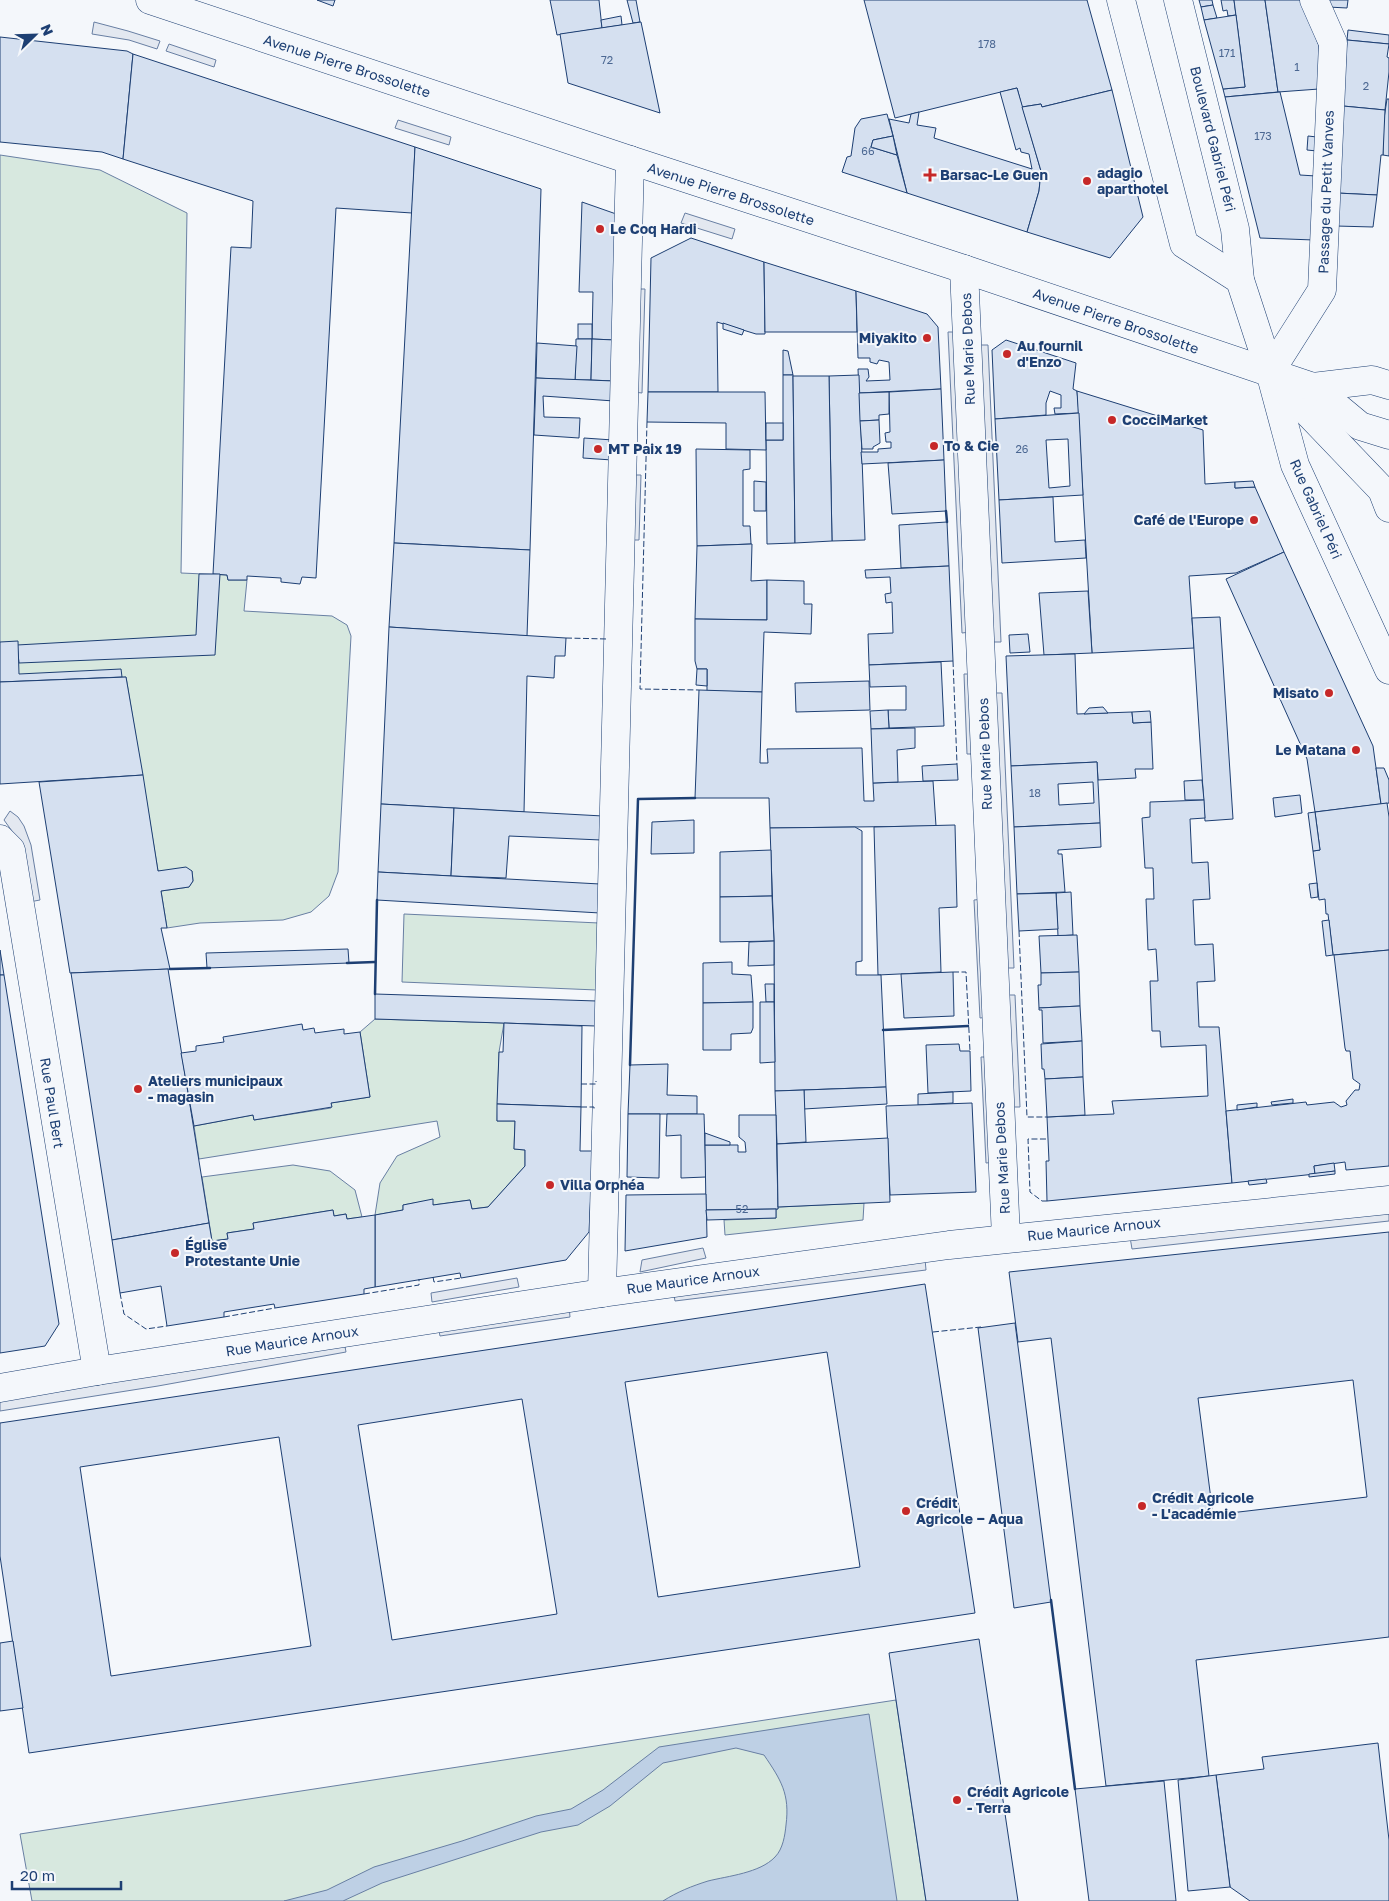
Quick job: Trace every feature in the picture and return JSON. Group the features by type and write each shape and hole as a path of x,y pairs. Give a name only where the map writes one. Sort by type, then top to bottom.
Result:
{"street":[{"name":"Avenue Pierre Brossolette","path":"150,0 964,269 1313,387 1360,426 1389,435"},
{"path":"1121,0 1184,244 1240,280"},
{"name":"Boulevard Gabriel Péri","path":"1178,0 1235,229 1240,280 1270,372"},
{"name":"Passage du Petit Vanves","path":"1270,372 1322,290 1333,43 1314,0"},
{"path":"602,1293 630,160"},
{"name":"Rue Marie Debos","path":"964,269 1006,1238"},
{"path":"1270,372 1382,490 1389,508"},
{"name":"Rue Gabriel Péri","path":"1270,372 1295,465 1389,670"},
{"name":"Avenue Pierre Brossolette","path":"1313,387 1372,380 1389,385"},
{"name":"Rue Paul Bert","path":"0,839 11,850 97,1371"},
{"name":"Rue Maurice Arnoux","path":"0,1388 97,1371 602,1293 1006,1238 1389,1200"}],"shaded area":[{"path":"94,22 160,41 157,49 129,40 92,34"},
{"path":"169,44 216,60 214,67 166,51"},
{"path":"398,120 451,137 449,145 395,128"},
{"path":"0,155 100,170 187,213 181,573 227,575 228,580 247,580 244,611 332,616 347,625 351,636 338,872 329,896 311,912 283,920 200,923 167,928 161,891 189,887 193,881 192,871 158,871 126,677 0,682"},
{"path":"685,213 735,229 732,239 681,223"},
{"path":"637,289 645,289 642,393 634,392"},
{"path":"948,332 957,332 970,632 962,633"},
{"path":"975,345 988,345 1001,642 990,642"},
{"path":"632,475 641,475 639,540 631,540"},
{"path":"964,674 973,674 976,754 967,754"},
{"path":"993,693 1002,693 1014,968 1003,968"},
{"path":"10,811 18,817 24,826 31,845 40,900 29,902 17,838 4,820"},
{"path":"984,899 989,1017 980,1018 974,900"},
{"path":"404,914 599,923 597,990 402,982"},
{"path":"1005,995 1015,995 1020,1107 1011,1107"},
{"path":"375,1019 504,1023 499,1052 497,1121 515,1121 514,1149 525,1150 525,1166 488,1207 472,1209 470,1200 433,1205 432,1200 403,1205 403,1210 375,1215 380,1183 397,1156 440,1137 437,1121 199,1159 194,1126 253,1115 254,1120 331,1108 331,1103 370,1097 360,1032"},
{"path":"981,1057 991,1057 996,1162 986,1163"},
{"path":"293,1165 330,1171 355,1190 362,1217 347,1219 346,1214 334,1216 333,1210 253,1223 254,1229 227,1233 228,1239 212,1241 202,1177"},
{"path":"864,1203 863,1220 725,1235 724,1220 776,1218 776,1209 778,1207"},
{"path":"1389,1210 1389,1221 1132,1249 1130,1237"},
{"path":"703,1248 706,1258 640,1272 642,1260"},
{"path":"925,1259 926,1270 675,1301 673,1290"},
{"path":"517,1278 519,1287 432,1302 431,1293"},
{"path":"569,1306 570,1317 440,1336 438,1326"},
{"path":"344,1341 346,1352 158,1386 0,1411 0,1397"},
{"path":"896,1700 926,1901 32,1901 20,1834"}],"water":[{"path":"869,1714 897,1901 663,1901 696,1885 761,1867 775,1857 782,1846 787,1814 787,1804 783,1788 764,1755 736,1748 663,1763 610,1806 578,1825 541,1832 382,1883 343,1901 284,1901 327,1890 374,1867 462,1841 536,1816 571,1809 603,1790 659,1747"}],"building":[{"path":"317,0 335,0 333,6"},
{"path":"550,0 599,0 602,28 557,35"},
{"path":"627,0 636,0 640,22 633,23"},
{"path":"864,0 1087,0 1112,90 1042,107 1041,104 1022,107 1017,88 895,118"},
{"path":"1199,0 1212,0 1213,5 1201,7"},
{"path":"1221,0 1234,0 1236,15 1228,16 1227,10 1223,11"},
{"path":"1234,0 1265,0 1278,92 1225,97 1223,89 1245,87"},
{"path":"1265,0 1302,0 1319,46 1319,89 1278,92"},
{"path":"1325,0 1348,0 1347,8 1328,7"},
{"path":"1213,5 1217,18 1204,20 1201,7"},
{"path":"1236,15 1245,87 1223,89 1204,20"},
{"path":"621,16 622,25 602,28 601,20"},
{"path":"641,22 660,113 568,83 560,34"},
{"path":"1348,30 1389,35 1389,44 1347,40"},
{"path":"0,37 127,51 133,54 123,159 102,152 0,142"},
{"path":"1347,40 1389,44 1387,57 1389,58 1389,72 1385,110 1343,106"},
{"path":"133,54 415,147 412,213 336,208 316,578 302,577 300,584 281,582 281,578 247,576 247,580 228,580 227,575 213,574 231,247 251,248 253,201 123,159"},
{"path":"1017,88 1041,171 1039,191 1027,232 907,193 889,119 909,123 911,114 919,112 917,125 936,128 934,138 1032,169 1029,154 1021,152 1020,148 1016,150 1000,92"},
{"name":"adagio aparthotel","path":"1112,90 1143,217 1110,258 1027,232 1039,191 1041,171 1022,107 1041,104 1042,107"},
{"path":"1280,92 1300,175 1316,176 1314,240 1260,238 1225,97"},
{"path":"1387,99 1389,99 1389,156 1383,155 1383,125"},
{"path":"1343,106 1385,110 1383,155 1381,155 1377,195 1337,193"},
{"path":"887,114 893,136 873,140 871,147 897,155 907,193 842,172 847,157 851,156 855,128 861,119"},
{"path":"893,136 897,155 871,147 873,140"},
{"path":"1308,136 1317,137 1317,151 1307,150"},
{"path":"415,147 541,189 530,550 394,543"},
{"path":"1337,193 1377,195 1373,227 1336,226"},
{"path":"582,202 619,215 615,340 592,339 593,292 579,292"},
{"path":"691,238 764,262 765,334 756,334 717,322 718,392 648,392 651,258"},
{"path":"764,262 856,291 857,332 765,332"},
{"path":"856,291 927,314 938,327 941,389 859,393 858,369 868,369 869,377 866,381 890,380 889,362 879,360 877,364 870,362 870,358 858,358"},
{"path":"723,323 744,330 742,335 723,329"},
{"path":"578,324 592,324 592,339 578,339"},
{"path":"576,339 592,339 591,380 575,380"},
{"path":"592,339 615,340 614,381 591,380"},
{"path":"1006,340 1076,363 1073,389 1077,391 1079,413 1055,414 1054,408 1061,408 1061,395 1050,391 1046,403 1046,415 995,419 992,350"},
{"path":"537,343 577,346 575,380 536,378"},
{"path":"783,350 788,351 793,375 783,375"},
{"path":"783,375 793,375 795,543 767,544 766,440 783,440"},
{"path":"859,375 865,540 832,541 829,376"},
{"path":"793,376 829,376 832,541 795,543"},
{"path":"536,378 614,381 614,401 543,396 544,417 580,418 579,438 534,435"},
{"path":"941,389 944,460 862,464 861,452 878,452 878,449 891,448 891,442 886,442 885,433 890,432 889,392"},
{"path":"1077,391 1203,430 1205,484 1235,482 1235,488 1255,487 1284,552 1236,573 1189,576 1194,648 1092,653"},
{"path":"648,392 765,392 766,450 726,449 726,423 647,422"},
{"path":"889,392 889,414 879,415 879,420 860,421 859,393"},
{"path":"1079,413 1083,495 999,500 995,419","holes":["1068,439 1070,486 1049,488 1046,440"]},
{"path":"879,420 880,443 873,447 873,449 862,449 860,421"},
{"path":"766,423 783,423 783,440 766,440"},
{"name":"MT Paix 19","path":"584,438 613,440 612,460 583,458"},
{"path":"696,449 750,450 750,469 743,470 743,526 750,526 751,544 697,546"},
{"path":"944,460 946,511 892,514 888,463"},
{"path":"754,481 766,482 766,511 754,511"},
{"path":"1253,481 1255,487 1235,488 1235,482"},
{"path":"1053,497 1055,542 1085,540 1086,558 1002,563 999,500"},
{"path":"947,522 949,566 901,568 899,525"},
{"path":"394,543 530,550 527,636 389,627"},
{"path":"752,544 751,581 767,580 767,620 695,619 697,546"},
{"path":"1284,552 1373,746 1381,804 1315,812 1307,759 1226,579"},
{"path":"949,566 953,661 869,665 868,634 893,633 892,602 886,603 885,594 891,593 890,577 866,578 865,570"},
{"path":"199,574 220,574 215,655 19,663 17,645 196,635"},
{"path":"767,580 804,581 804,604 812,604 811,634 764,632 762,692 707,691 707,669 697,669 695,661 695,619 767,620"},
{"path":"1088,591 1092,653 1044,655 1039,593"},
{"path":"1220,617 1233,819 1205,821 1192,618"},
{"path":"389,627 566,638 565,656 555,656 554,678 527,676 524,812 381,804"},
{"path":"1028,634 1030,652 1010,653 1009,635"},
{"path":"18,641 19,674 121,669 122,677 0,682 0,642"},
{"path":"1075,654 1077,714 1132,712 1133,723 1151,722 1153,769 1135,769 1136,778 1098,780 1097,762 1011,766 1006,656"},
{"path":"941,662 944,726 889,728 888,710 906,710 906,686 870,687 869,665"},
{"path":"697,669 707,669 707,686 696,685"},
{"path":"126,677 143,775 0,784 0,682"},
{"path":"869,681 870,710 796,712 795,683"},
{"path":"699,690 762,692 760,763 768,763 767,749 862,748 864,801 874,801 873,783 933,781 936,826 770,828 769,798 695,798"},
{"path":"1103,707 1108,713 1084,714 1089,708"},
{"path":"888,710 889,728 871,729 870,711"},
{"path":"1150,711 1151,722 1133,723 1132,712"},
{"path":"915,728 915,748 897,750 898,782 873,783 871,729"},
{"path":"1097,762 1100,823 1014,827 1011,766","holes":["1093,782 1094,803 1059,805 1058,784"]},
{"path":"957,764 958,780 923,781 922,766"},
{"path":"1376,768 1384,768 1389,780 1389,803 1381,804"},
{"path":"143,775 158,871 186,867 192,871 193,881 189,887 161,891 167,928 161,928 170,969 70,973 39,782"},
{"path":"1202,780 1204,800 1185,800 1184,781"},
{"path":"1300,795 1302,813 1275,817 1273,798"},
{"path":"1204,800 1205,818 1190,819 1192,863 1208,862 1210,899 1193,900 1195,945 1213,944 1215,981 1197,982 1199,1027 1219,1027 1232,1183 1047,1201 1046,1161 1049,1161 1047,1117 1114,1114 1112,1101 1208,1096 1206,1045 1161,1047 1160,1031 1152,1031 1150,981 1158,981 1156,949 1148,950 1146,899 1154,899 1153,868 1145,868 1142,818 1150,817 1150,802"},
{"path":"1387,803 1389,817 1389,950 1333,955 1325,899 1319,900 1313,851 1320,850 1315,812"},
{"path":"381,804 454,808 451,876 378,872"},
{"path":"454,808 603,816 601,840 509,836 506,878 451,876"},
{"path":"1315,812 1320,850 1313,851 1308,813"},
{"path":"694,820 694,853 651,854 652,822"},
{"path":"1100,823 1101,847 1058,850 1058,854 1062,854 1065,892 1017,894 1014,827"},
{"path":"955,825 957,907 939,908 941,972 878,975 874,827"},
{"path":"855,827 862,831 862,961 856,962 856,975 881,975 886,1087 775,1091 774,941 770,828"},
{"path":"771,850 772,896 720,897 720,852"},
{"path":"378,872 600,884 600,913 377,900"},
{"path":"1317,883 1318,897 1311,898 1309,884"},
{"path":"1071,892 1073,935 1058,936 1056,893"},
{"path":"1056,893 1058,929 1019,931 1017,894"},
{"path":"772,896 774,941 720,942 720,897"},
{"path":"1329,920 1333,955 1326,956 1322,921"},
{"path":"1077,935 1079,972 1041,973 1039,936"},
{"path":"774,941 774,965 748,966 749,942"},
{"path":"348,949 349,963 207,968 206,953"},
{"path":"0,950 4,975 0,975"},
{"path":"1389,950 1389,1166 1346,1170 1345,1162 1314,1166 1315,1174 1232,1183 1226,1111 1306,1102 1307,1105 1334,1102 1341,1107 1347,1105 1346,1101 1355,1090 1359,1090 1360,1084 1353,1079 1350,1051 1346,1051 1345,1048 1334,955"},
{"path":"732,962 732,974 751,975 753,1002 703,1003 703,963"},
{"name":"Ateliers municipaux - magasin","path":"168,969 209,1223 112,1240 71,973"},
{"path":"953,972 954,1016 904,1018 901,974"},
{"path":"1079,972 1080,1006 1039,1008 1038,985 1041,985 1041,973"},
{"path":"0,975 4,975 59,1324 45,1346 0,1353"},
{"path":"765,984 774,984 774,1002 766,1002"},
{"path":"375,994 597,1001 596,1026 375,1019"},
{"path":"753,1002 753,1028 751,1033 731,1034 731,1050 703,1050 703,1003"},
{"path":"760,1002 774,1002 775,1062 760,1063"},
{"path":"1080,1006 1082,1041 1043,1043 1042,1010 1039,1010 1039,1008"},
{"path":"504,1023 582,1026 581,1107 497,1104 499,1052 503,1052"},
{"path":"302,1024 303,1030 314,1028 315,1033 344,1029 344,1034 360,1032 370,1097 331,1103 332,1107 254,1120 253,1115 194,1126 181,1053 196,1051 196,1046 224,1042 223,1037"},
{"path":"1082,1041 1083,1077 1045,1079 1044,1069 1042,1069 1041,1044"},
{"path":"959,1044 960,1051 970,1051 971,1091 928,1093 926,1045"},
{"path":"668,1064 667,1095 697,1096 697,1114 628,1114 630,1065"},
{"path":"1083,1077 1085,1115 1047,1117 1045,1079"},
{"path":"886,1087 887,1104 804,1109 804,1090"},
{"path":"804,1090 806,1142 777,1144 775,1091"},
{"path":"953,1092 953,1103 918,1105 918,1094"},
{"path":"1293,1099 1293,1103 1272,1105 1271,1102"},
{"path":"972,1103 976,1192 890,1195 886,1106"},
{"path":"1257,1103 1257,1107 1237,1110 1237,1105"},
{"name":"Villa Orphéa","path":"497,1104 581,1107 580,1151 593,1151 589,1232 566,1260 461,1278 460,1273 375,1287 375,1215 403,1210 403,1205 433,1199 433,1205 470,1200 472,1209 488,1207 525,1166 525,1150 514,1149 515,1121 497,1121"},
{"path":"628,1114 660,1114 659,1178 627,1177"},
{"path":"667,1114 704,1114 706,1177 681,1178 681,1135 666,1136"},
{"path":"739,1115 776,1115 778,1209 706,1210 705,1145 738,1145 738,1152 746,1152 745,1142 739,1137"},
{"path":"705,1133 730,1142 730,1145 705,1145"},
{"path":"888,1138 890,1202 778,1207 777,1144"},
{"path":"1334,1163 1335,1171 1315,1174 1314,1166"},
{"path":"1335,1171 1335,1174 1309,1177 1309,1174"},
{"path":"1266,1179 1267,1183 1249,1185 1248,1181"},
{"path":"706,1194 707,1237 625,1251 626,1195"},
{"path":"776,1209 776,1218 707,1220 706,1210"},
{"path":"333,1210 334,1216 346,1214 347,1219 375,1215 375,1287 364,1289 364,1294 275,1308 274,1304 224,1312 224,1317 167,1326 161,1286 120,1293 112,1240 209,1223 212,1241 228,1239 227,1233 254,1229 253,1223"},
{"name":"Crédit Agricole - L'académie","path":"1389,1232 1389,1637 1196,1660 1209,1776 1106,1786 1051,1338 1018,1342 1009,1272","holes":["1353,1380 1367,1497 1213,1515 1198,1398"]},
{"name":"Crédit Agricole − Aqua","path":"925,1284 975,1613 29,1753 0,1556 0,1423","holes":["827,1352 860,1567 658,1597 625,1382","522,1399 557,1614 392,1640 358,1425","279,1437 311,1646 111,1676 80,1467"]},
{"path":"1015,1323 1051,1602 1014,1608 978,1328"},
{"name":"Crédit Agricole - Terra","path":"979,1639 1018,1901 926,1901 889,1653"},
{"path":"13,1641 23,1708 0,1711 0,1643"},
{"path":"1378,1743 1389,1840 1389,1901 1250,1901 1230,1887 1216,1775 1264,1769 1262,1757"},
{"path":"1216,1775 1230,1887 1188,1891 1178,1780"},
{"path":"1164,1781 1176,1901 1089,1901 1075,1789"}],"fence":[{"path":"647,422 640,689 699,690"},
{"path":"566,638 607,639"},
{"path":"953,661 957,764"},
{"path":"1019,931 1027,1117 1047,1117"},
{"path":"953,972 966,972 970,1051"},
{"path":"581,1084 596,1084 596,1081"},
{"path":"581,1107 594,1107 594,1109"},
{"path":"1047,1139 1028,1139 1030,1192 1042,1201 1047,1201"},
{"path":"433,1277 434,1282 461,1278"},
{"path":"364,1294 419,1285 419,1279"},
{"path":"120,1293 124,1314 146,1329 167,1326"},
{"path":"224,1317 275,1308"},
{"path":"933,1332 981,1327"}],"wall":[{"path":"946,511 947,522"},
{"path":"630,1065 638,799 695,798"},
{"path":"375,994 377,900"},
{"path":"347,963 375,962"},
{"path":"170,969 210,968"},
{"path":"883,1030 968,1026"},
{"path":"1051,1600 1075,1789"}],"place":[{"name":"Barsac-Le Guen","path":"930,175"},
{"name":"adagio aparthotel","path":"1087,181"},
{"name":"Le Coq Hardi","path":"600,229"},
{"name":"Miyakito","path":"927,338"},
{"name":"Au fournil d'Enzo","path":"1007,354"},
{"name":"CocciMarket","path":"1112,420"},
{"name":"To & Cie","path":"934,446"},
{"name":"MT Paix 19","path":"598,449"},
{"name":"Café de l'Europe","path":"1254,520"},
{"name":"Misato","path":"1329,693"},
{"name":"Le Matana","path":"1356,750"},
{"name":"Ateliers municipaux - magasin","path":"138,1089"},
{"name":"Villa Orphéa","path":"550,1185"},
{"name":"Église Protestante Unie","path":"175,1253"},
{"name":"Crédit Agricole - L'académie","path":"1142,1506"},
{"name":"Crédit Agricole − Aqua","path":"906,1511"},
{"name":"Crédit Agricole - Terra","path":"957,1800"}]}
